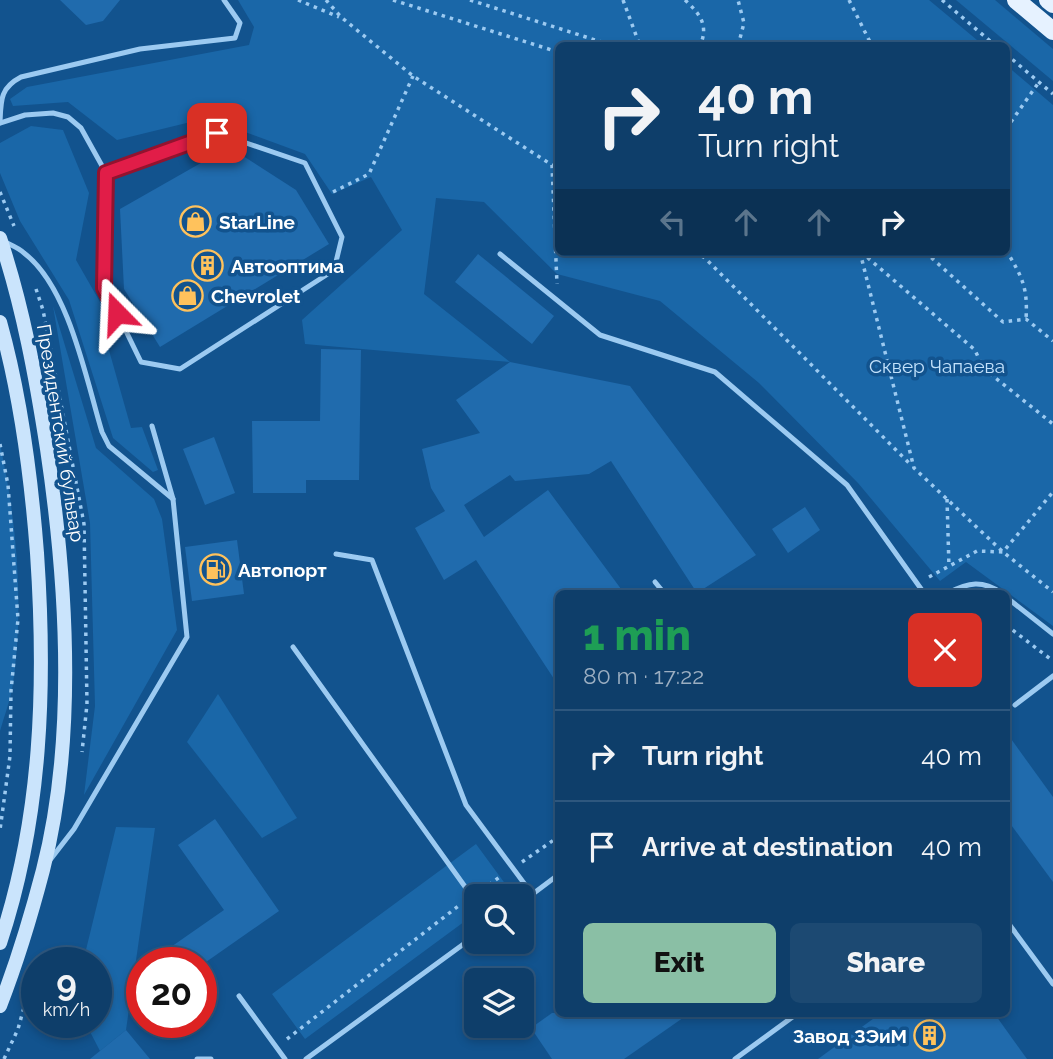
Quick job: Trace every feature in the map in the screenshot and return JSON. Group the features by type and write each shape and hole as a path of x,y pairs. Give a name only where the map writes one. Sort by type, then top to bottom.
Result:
{"main road":[{"path":"1016,0 1053,31"},
{"path":"1048,0 1053,4"},
{"name":"Президентский бульвар","path":"0,239 19,296 38,391 58,520 64,620 65,709 57,792 44,868 15,967 0,1006"},
{"name":"Президентский бульвар","path":"0,322 23,428 34,524 42,677 37,768 26,841 11,910 0,943"}],"lane":[{"path":"106,173 217,133 305,163 342,237 334,270 180,369 141,362 104,288 106,173 81,128 68,117 53,113 25,115 0,123 1,95 8,83 21,78 140,49 235,38 240,23 225,0"},
{"path":"0,239 25,253 49,281 65,312 102,432 109,446 173,499"},
{"path":"500,254 600,335 715,372 847,485 922,590"},
{"path":"44,868 74,829 187,637 173,499 152,426"},
{"path":"336,554 372,560 466,805 525,884"},
{"path":"656,582 662,590"},
{"path":"955,590 974,582 997,590"},
{"path":"1010,600 1053,634"},
{"path":"293,647 464,886"},
{"path":"1016,705 1053,676"},
{"path":"534,893 555,877"},
{"path":"1010,926 1053,985"},
{"path":"306,1059 464,944"},
{"path":"239,996 285,1059"},
{"path":"735,1059 793,1017"},
{"path":"197,1059 211,1059"}],"path":[{"path":"298,0 341,17"},
{"path":"326,0 341,17 413,76 555,166"},
{"path":"393,0 555,51"},
{"path":"470,0 601,42"},
{"path":"623,0 639,42"},
{"path":"685,0 699,13 705,34 702,42"},
{"path":"738,0 744,23 739,42"},
{"path":"849,0 870,42"},
{"path":"942,0 991,42"},
{"path":"1010,57 1053,94"},
{"path":"323,198 369,174 413,76"},
{"path":"1010,123 1039,82"},
{"path":"552,164 555,232"},
{"path":"556,256 558,300"},
{"path":"701,256 914,468 1003,552 1053,592"},
{"path":"862,256 914,468"},
{"path":"866,256 975,350 983,368 1053,424"},
{"path":"929,256 1003,322 1026,319 1053,341"},
{"path":"1009,256 1028,295 1026,319"},
{"path":"0,444 9,485 18,619 11,691 10,756 0,830"},
{"path":"1003,552 1053,492"},
{"path":"947,499 950,567"},
{"path":"916,583 977,551 1003,552"},
{"path":"1010,628 1053,661"},
{"path":"490,884 555,839"},
{"path":"276,1047 464,903"}],"green space":[{"name":"Сквер Чапаева","path":"238,0 929,0 979,42 555,42 555,256 1010,256 1010,68 1053,105 1053,626 1010,594 1010,590 1004,590 966,562 940,581 858,483 759,383 660,301 557,274 484,202 436,198 424,294 510,362 305,344 302,320 402,230 371,177 332,194 305,154 207,118 117,140 68,102 13,106 10,99 27,87 249,45 254,27"},
{"path":"956,0 995,0 1053,49 1053,81 1010,45 1010,42 1006,42"},
{"path":"31,126 63,130 89,193 76,260 104,309 101,322 131,428 142,427 158,470 153,472 113,438 69,300 20,221 0,173 0,143"},
{"path":"53,306 96,448 154,499 162,519 177,630 84,795 95,706 90,523"},
{"path":"0,444 15,535 18,628 12,690 0,731"},
{"path":"218,694 297,818 262,838 187,742"},
{"path":"116,827 155,828 138,947 126,947 126,1030 100,1051 93,1038 112,1038 112,947 87,947"},
{"path":"476,844 505,884 464,884 464,922 305,1039 272,994"}],"building":[{"path":"60,0 120,0 103,21 86,25"},
{"name":"Автооптима","path":"229,147 296,190 329,244 160,347 124,289 120,209"},
{"path":"478,254 554,316 532,344 455,282"},
{"path":"321,349 361,350 359,480 306,480 306,493 253,493 252,421 320,421"},
{"path":"510,362 630,386 756,555 702,590 695,590 611,461 589,474 515,481 510,475 464,505 484,537 548,490 622,590 555,590 555,680 476,560 444,580 415,528 445,511 431,488 422,449 480,433 456,400"},
{"path":"214,437 235,493 205,505 183,449"},
{"path":"805,507 820,530 788,553 772,529"},
{"path":"237,540 244,594 192,601 185,547"},
{"path":"1010,738 1053,797 1053,882 1010,823"},
{"path":"215,819 279,911 217,954 217,947 171,947 224,910 178,845"},
{"path":"552,1013 555,1013 555,1017 684,1017 624,1059 552,1059 534,1032 534,1026"},
{"name":"Завод ЗЭиМ","path":"876,1017 997,1017 1027,1059 818,1059"},
{"path":"126,1030 126,1038 133,1038 150,1059 90,1059"}],"place":[{"name":"StarLine","path":"196,222"},
{"name":"Автооптима","path":"208,266"},
{"name":"Chevrolet","path":"188,296"},
{"name":"Автопорт","path":"215,570"},
{"name":"Завод ЗЭиМ","path":"930,1036"}],"route":[{"path":"117,313 104,288 106,173 217,133"}]}
